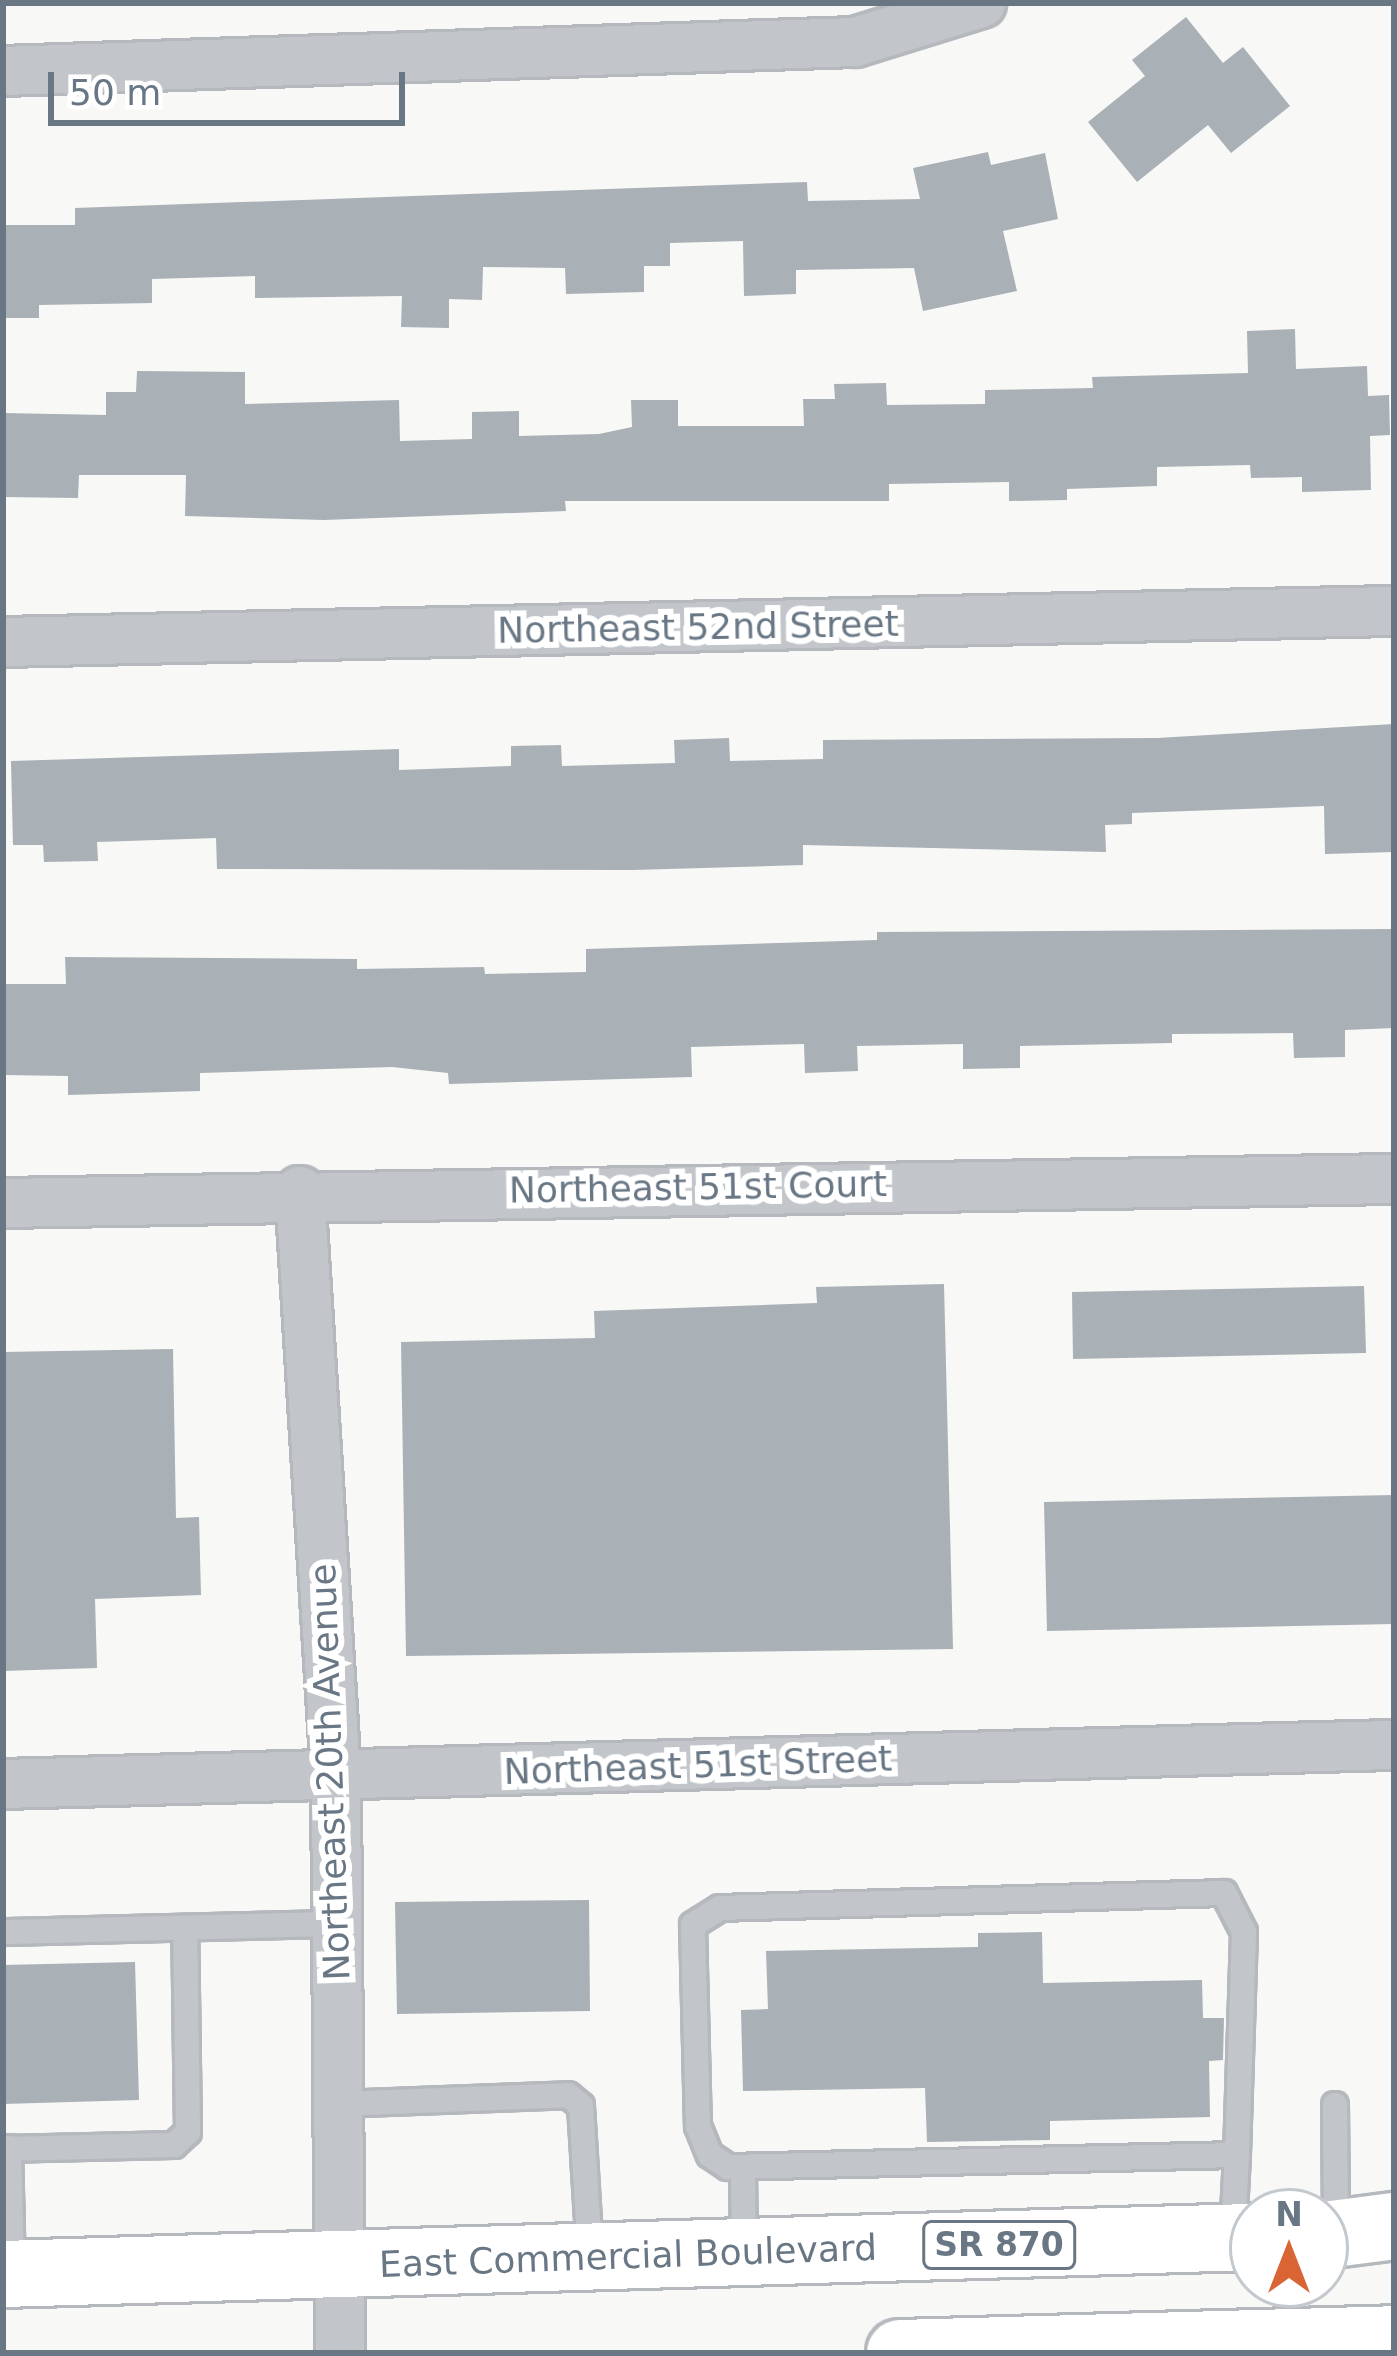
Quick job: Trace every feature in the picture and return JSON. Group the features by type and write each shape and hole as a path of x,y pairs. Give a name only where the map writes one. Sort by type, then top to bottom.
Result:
{"main road":[{"name":"East Commercial Boulevard","path":"8,2274 1229,2237"},
{"path":"900,2353 1190,2350 1394,2339"}],"street":[{"path":"3,71 856,42 981,3"},
{"name":"Northeast 52nd Street","path":"3,642 1394,611"},
{"name":"Northeast 51st Court","path":"3,1203 300,1191 1394,1179"},
{"name":"Northeast 20th Avenue","path":"300,1191 336,1775 340,2353"},
{"name":"Northeast 51st Street","path":"3,1784 1394,1745"}],"lane":[{"path":"1237,2155 743,2170 710,2155 698,2126 690,1949 700,1913 1224,1893 1244,1932 1239,2188"},
{"path":"3,1932 337,1924"},
{"path":"8,2274 6,2148 174,2145 188,2132 185,1928"},
{"path":"338,2104 568,2095 581,2106 590,2258"},
{"path":"1335,2105 1352,2232"},
{"path":"743,2170 744,2253"}],"building":[{"path":"1186,17 1223,63 1243,47 1290,106 1231,153 1208,125 1137,182 1088,122 1145,76 1132,60"},
{"path":"988,152 991,165 1045,153 1058,219 1003,231 1017,291 923,311 914,268 796,270 796,294 744,296 743,241 670,243 670,266 644,266 644,292 566,294 565,268 483,267 482,300 449,299 449,328 401,327 402,296 255,298 255,276 152,279 152,303 39,305 39,318 3,318 3,225 75,225 75,208 807,182 808,201 920,199 913,168"},
{"path":"1295,329 1296,369 1367,366 1368,396 1389,395 1390,435 1370,436 1371,490 1302,492 1302,477 1251,478 1250,465 1157,467 1157,486 1067,489 1067,500 1009,501 1009,482 889,484 889,501 565,501 566,511 324,520 185,516 186,475 79,475 78,498 3,497 3,413 106,415 106,392 136,392 137,371 245,372 245,404 399,400 400,441 472,439 472,412 519,411 519,436 599,434 632,427 631,400 678,400 678,426 804,426 803,399 835,399 834,384 886,383 887,405 985,404 985,390 1093,388 1092,377 1248,373 1247,331"},
{"path":"1394,724 1394,852 1325,854 1324,806 1132,813 1132,824 1105,825 1106,852 803,845 803,865 633,870 217,869 216,838 97,842 98,861 44,862 43,845 13,845 11,761 399,749 399,770 511,766 511,746 561,745 562,766 675,763 674,740 729,738 730,761 823,759 823,740 1157,738"},
{"path":"1394,929 1394,1028 1345,1030 1345,1057 1294,1058 1293,1033 1172,1034 1172,1043 1020,1046 1020,1068 963,1069 963,1044 857,1046 858,1071 805,1073 804,1044 691,1047 692,1077 449,1084 448,1073 392,1067 200,1073 200,1091 68,1095 68,1076 3,1075 3,984 66,984 65,957 357,959 357,969 484,967 485,974 586,972 586,949 877,940 877,932"},
{"path":"944,1284 953,1649 406,1656 401,1342 595,1338 594,1311 817,1303 816,1287"},
{"path":"1364,1286 1366,1353 1073,1359 1072,1292"},
{"path":"173,1349 176,1518 199,1517 201,1595 95,1599 97,1668 3,1671 3,1352"},
{"path":"1394,1495 1394,1624 1047,1631 1044,1502"},
{"path":"589,1900 590,2011 397,2014 395,1902"},
{"path":"1042,1932 1043,1983 1202,1980 1203,2018 1224,2018 1223,2060 1209,2061 1210,2117 1050,2121 1050,2140 927,2142 925,2088 743,2091 741,2010 768,2009 766,1951 978,1947 978,1933"},
{"path":"135,1962 139,2100 3,2104 3,1965"}]}
